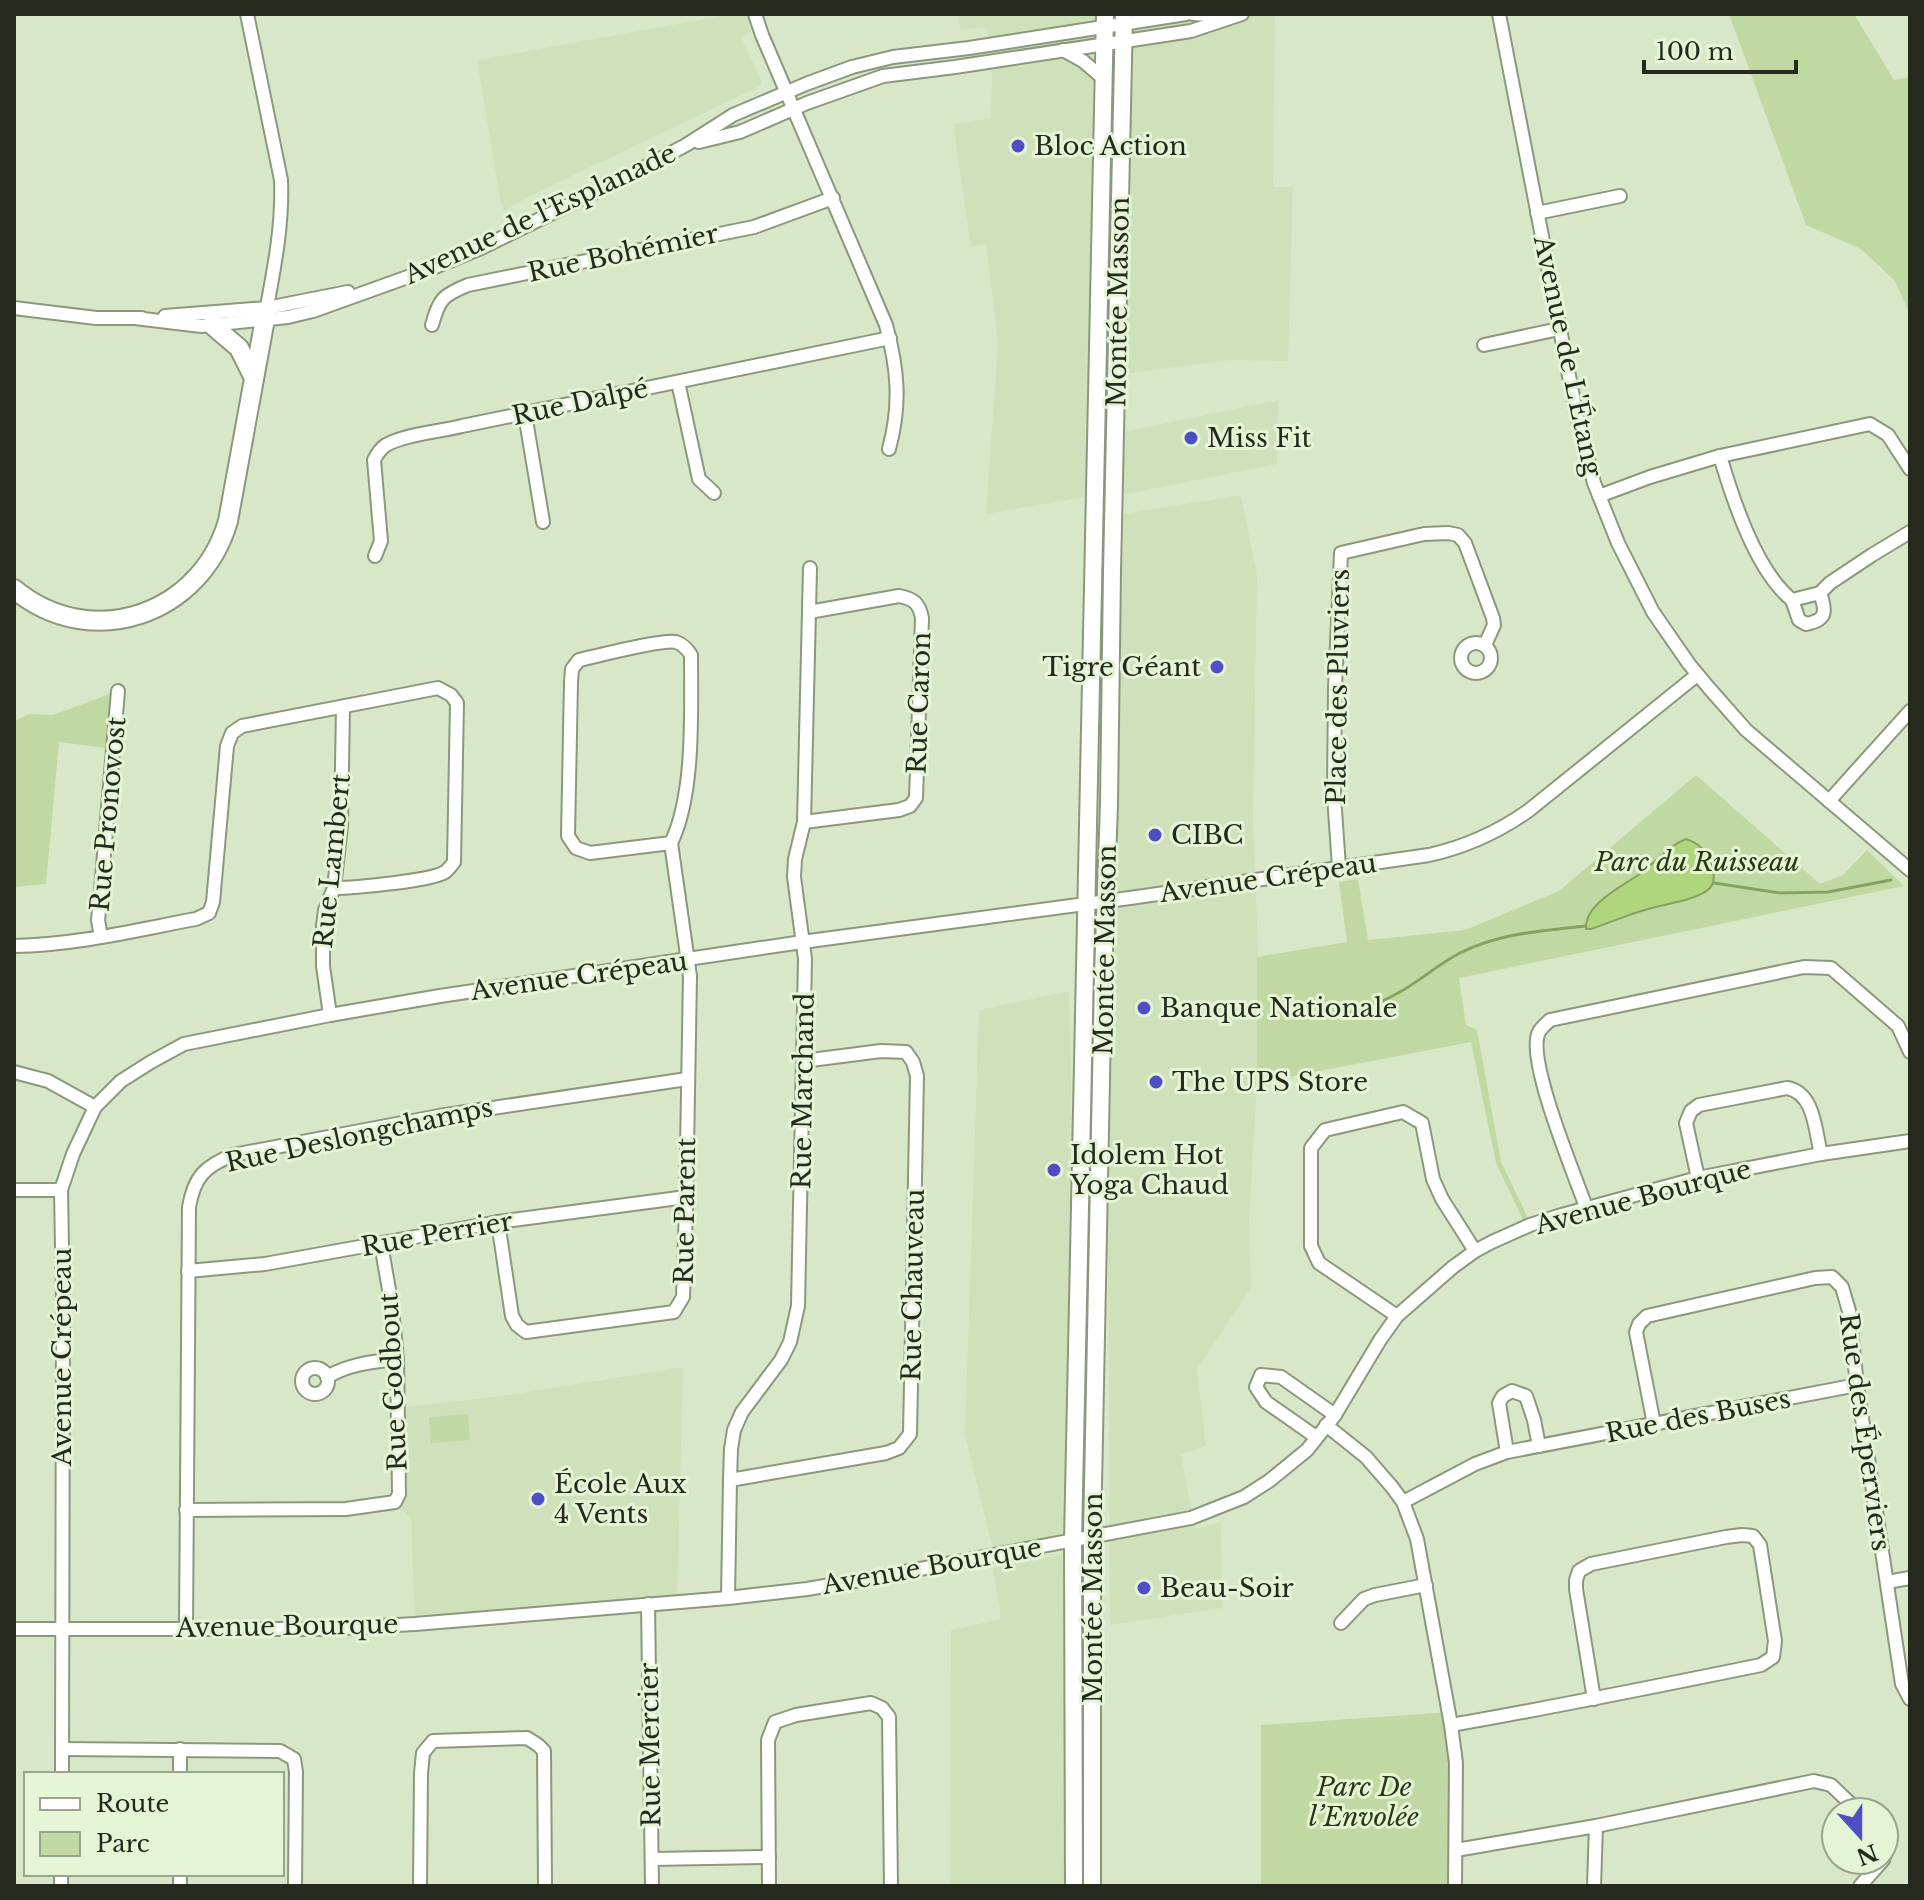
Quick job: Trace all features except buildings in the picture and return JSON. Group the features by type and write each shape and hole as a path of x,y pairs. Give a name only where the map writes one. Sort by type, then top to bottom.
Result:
{"highway":[{"path":"14,589 57,614 98,621 145,613 186,590 210,563 226,529 266,314"},
{"path":"212,325 239,348 254,378"}],"main road":[{"name":"Montée Masson","path":"1092,1886 1092,1538 1124,19"},
{"name":"Montée Masson","path":"1074,1886 1073,1541 1105,28"},
{"path":"1081,1204 1099,1204"}],"street":[{"path":"247,14 281,180 277,244 266,314"},
{"path":"755,14 886,325 897,380 895,425 889,449"},
{"name":"Avenue de l'Esplanade","path":"686,145 740,132 794,108 888,75 1063,50 1124,19 1186,14"},
{"name":"Avenue de l'Esplanade","path":"1193,14 1238,15"},
{"name":"Avenue de L'Étang","path":"1499,14 1583,444 1618,543 1648,602 1697,675 1746,730 1910,870"},
{"name":"Avenue de l'Esplanade","path":"135,318 313,311 481,248 625,178 733,115 828,75 883,59 1105,28 1123,41 1191,31 1238,15"},
{"path":"1063,50 1083,61 1105,80"},
{"path":"1537,213 1620,196"},
{"name":"Rue Bohémier","path":"432,325 436,310 446,294 468,285 754,227 833,198"},
{"name":"Avenue de l'Esplanade","path":"14,308 201,326 266,314"},
{"path":"1484,345 1559,329"},
{"name":"Rue Dalpé","path":"375,556 381,541 374,460 385,446 401,440 890,338"},
{"path":"678,382 699,479 714,493"},
{"path":"525,414 543,522"},
{"path":"1599,496 1720,456 1870,424 1888,435 1910,469"},
{"path":"1720,456 1739,513 1761,562 1792,600 1799,620 1806,624 1816,622 1823,616 1825,607 1820,593"},
{"path":"1792,600 1820,593 1910,532"},
{"name":"Place des Pluviers","path":"1339,867 1334,796 1341,553 1424,534 1458,535 1465,543 1493,618 1494,625 1485,645"},
{"name":"Rue Marchand","path":"728,1598 734,1430 742,1412 781,1360 790,1342 798,1306 805,954 794,877 804,822 810,568"},
{"name":"Rue Caron","path":"804,822 899,810 910,806 916,798 922,618 920,606 911,598 899,596 809,612"},
{"name":"Rue Parent","path":"498,1222 512,1316 526,1332 674,1312 683,1297 690,976 671,843 682,810 688,771 691,655 676,642 579,660 572,669 571,682 568,836 576,848 590,853 671,843"},
{"name":"Avenue Crépeau","path":"62,1772 61,1190 73,1154 95,1107 121,1081 184,1044 330,1015 802,942 1439,853 1501,829 1528,811 1697,675"},
{"path":"14,946 53,945 101,937 196,919 209,913 213,902 227,746 232,733 242,726 438,688 451,695 457,703 454,862 444,873 429,877 334,888"},
{"name":"Rue Pronovost","path":"101,937 98,920 118,691"},
{"name":"Rue Lambert","path":"330,1015 322,948 325,910 334,888 341,826 343,707"},
{"path":"1829,801 1909,714"},
{"path":"1586,1207 1544,1088 1537,1047 1539,1031 1550,1020 1804,967 1831,968 1898,1026 1910,1052"},
{"name":"Rue Chauveau","path":"730,1480 886,1453 899,1448 910,1434 917,1076 913,1062 906,1052 881,1051 803,1061"},
{"path":"14,1072 48,1081 95,1107"},
{"name":"Rue Deslongchamps","path":"186,1628 189,1207 191,1193 204,1171 233,1155 439,1116 687,1079"},
{"path":"1698,1178 1686,1123 1691,1111 1699,1105 1787,1088 1797,1090 1805,1097 1811,1110 1821,1154"},
{"path":"1397,1316 1319,1263 1311,1246 1311,1148 1325,1130 1403,1112 1422,1123 1433,1179 1475,1251"},
{"name":"Avenue Bourque","path":"14,1629 363,1627 728,1598 833,1584 1191,1518 1244,1497 1307,1450 1397,1316 1475,1251 1530,1225 1698,1178 1821,1154 1910,1141"},
{"path":"14,1190 61,1190"},
{"name":"Rue Perrier","path":"188,1271 265,1264 498,1222 686,1197"},
{"name":"Rue Godbout","path":"186,1510 346,1509 395,1502 399,1494 397,1359 394,1320 381,1244"},
{"name":"Rue des Éperviers","path":"1654,1424 1636,1332 1647,1316 1815,1278 1832,1277 1842,1287 1849,1311 1857,1385 1902,1684 1910,1699"},
{"path":"327,1377 359,1363 397,1359"},
{"path":"1316,1437 1266,1402 1256,1387 1261,1375 1281,1377 1330,1420 1403,1502 1417,1539 1451,1725 1456,1763 1455,1886"},
{"name":"Rue des Buses","path":"1403,1502 1475,1464 1507,1452 1857,1385"},
{"path":"1507,1452 1499,1403 1503,1396 1512,1391 1526,1396 1539,1446"},
{"path":"1451,1725 1594,1699 1761,1665 1773,1657 1775,1641 1760,1545 1753,1536 1742,1535 1663,1549 1591,1564 1579,1571 1576,1589 1594,1699"},
{"path":"1887,1582 1910,1578"},
{"path":"1341,1623 1364,1599 1426,1585"},
{"name":"Rue Mercier","path":"648,1604 652,1886"},
{"path":"769,1886 768,1740 775,1722 796,1715 871,1703 882,1708 889,1717 891,1886"},
{"path":"420,1886 423,1753 433,1741 527,1738 544,1751 545,1886"},
{"path":"62,1749 280,1751 294,1759 295,1886"},
{"path":"180,1749 180,1772"},
{"path":"1456,1850 1596,1826 1814,1781 1831,1785 1842,1796"},
{"path":"1594,1886 1596,1826"},
{"path":"652,1859 769,1857"}],"shaded area":[{"path":"733,14 768,14 742,39 761,85 504,211 477,60"},
{"path":"958,14 1275,14 1273,187 1293,187 1288,361 1230,360 1100,377 1090,496 986,514 998,343 986,244 971,247 953,124 991,118 992,77 987,27 960,30"},
{"path":"1278,400 1277,464 1097,500 1099,437"},
{"path":"1241,495 1257,576 1253,819 1258,947 1257,1083 1249,1221 1251,1288 1197,1369 1206,1446 1181,1455 1195,1529 1221,1522 1222,1608 1110,1625 1108,1237 1122,514"},
{"path":"1686,839 1702,848 1711,864 1714,876 1710,888 1688,899 1586,929 1587,920 1598,904"},
{"path":"1069,991 1080,1535 993,1551 965,1434 979,1010"},
{"name":"École Aux 4 Vents","path":"683,1367 677,1602 415,1624 411,1519 395,1502 397,1408 501,1396"},
{"path":"1086,1550 1081,1886 950,1886 951,1630 1001,1619 993,1568"}],"green space":[{"path":"1729,14 1854,14 1894,80 1910,77 1910,315 1895,281 1861,249 1806,225"},
{"path":"115,692 114,749 59,742 46,884 14,887 14,721 30,714 53,715"},
{"name":"Parc du Ruisseau","path":"1696,775 1820,884 1843,875 1867,850 1904,886 1459,978 1466,1025 1477,1030 1501,1162 1529,1220 1524,1222 1496,1163 1471,1042 1257,1083 1257,957 1347,942 1339,882 1358,879 1368,940 1465,930 1559,891"},
{"path":"468,1414 470,1440 431,1443 429,1417"},
{"name":"Parc De l’Envolée","path":"1451,1712 1458,1886 1261,1886 1261,1725"}],"waterway":[{"path":"1714,883 1780,893 1828,892 1891,880"},
{"path":"1328,1017 1381,1002 1475,946 1521,934 1585,926"}],"place":[{"name":"Bloc Action","path":"1018,146"},
{"name":"Miss Fit","path":"1191,438"},
{"name":"Tigre Géant","path":"1217,667"},
{"name":"CIBC","path":"1155,835"},
{"name":"Banque Nationale","path":"1144,1008"},
{"name":"The UPS Store","path":"1156,1082"},
{"name":"Idolem Hot Yoga Chaud","path":"1054,1170"},
{"name":"École Aux 4 Vents","path":"538,1499"},
{"name":"Beau-Soir","path":"1144,1588"}]}
